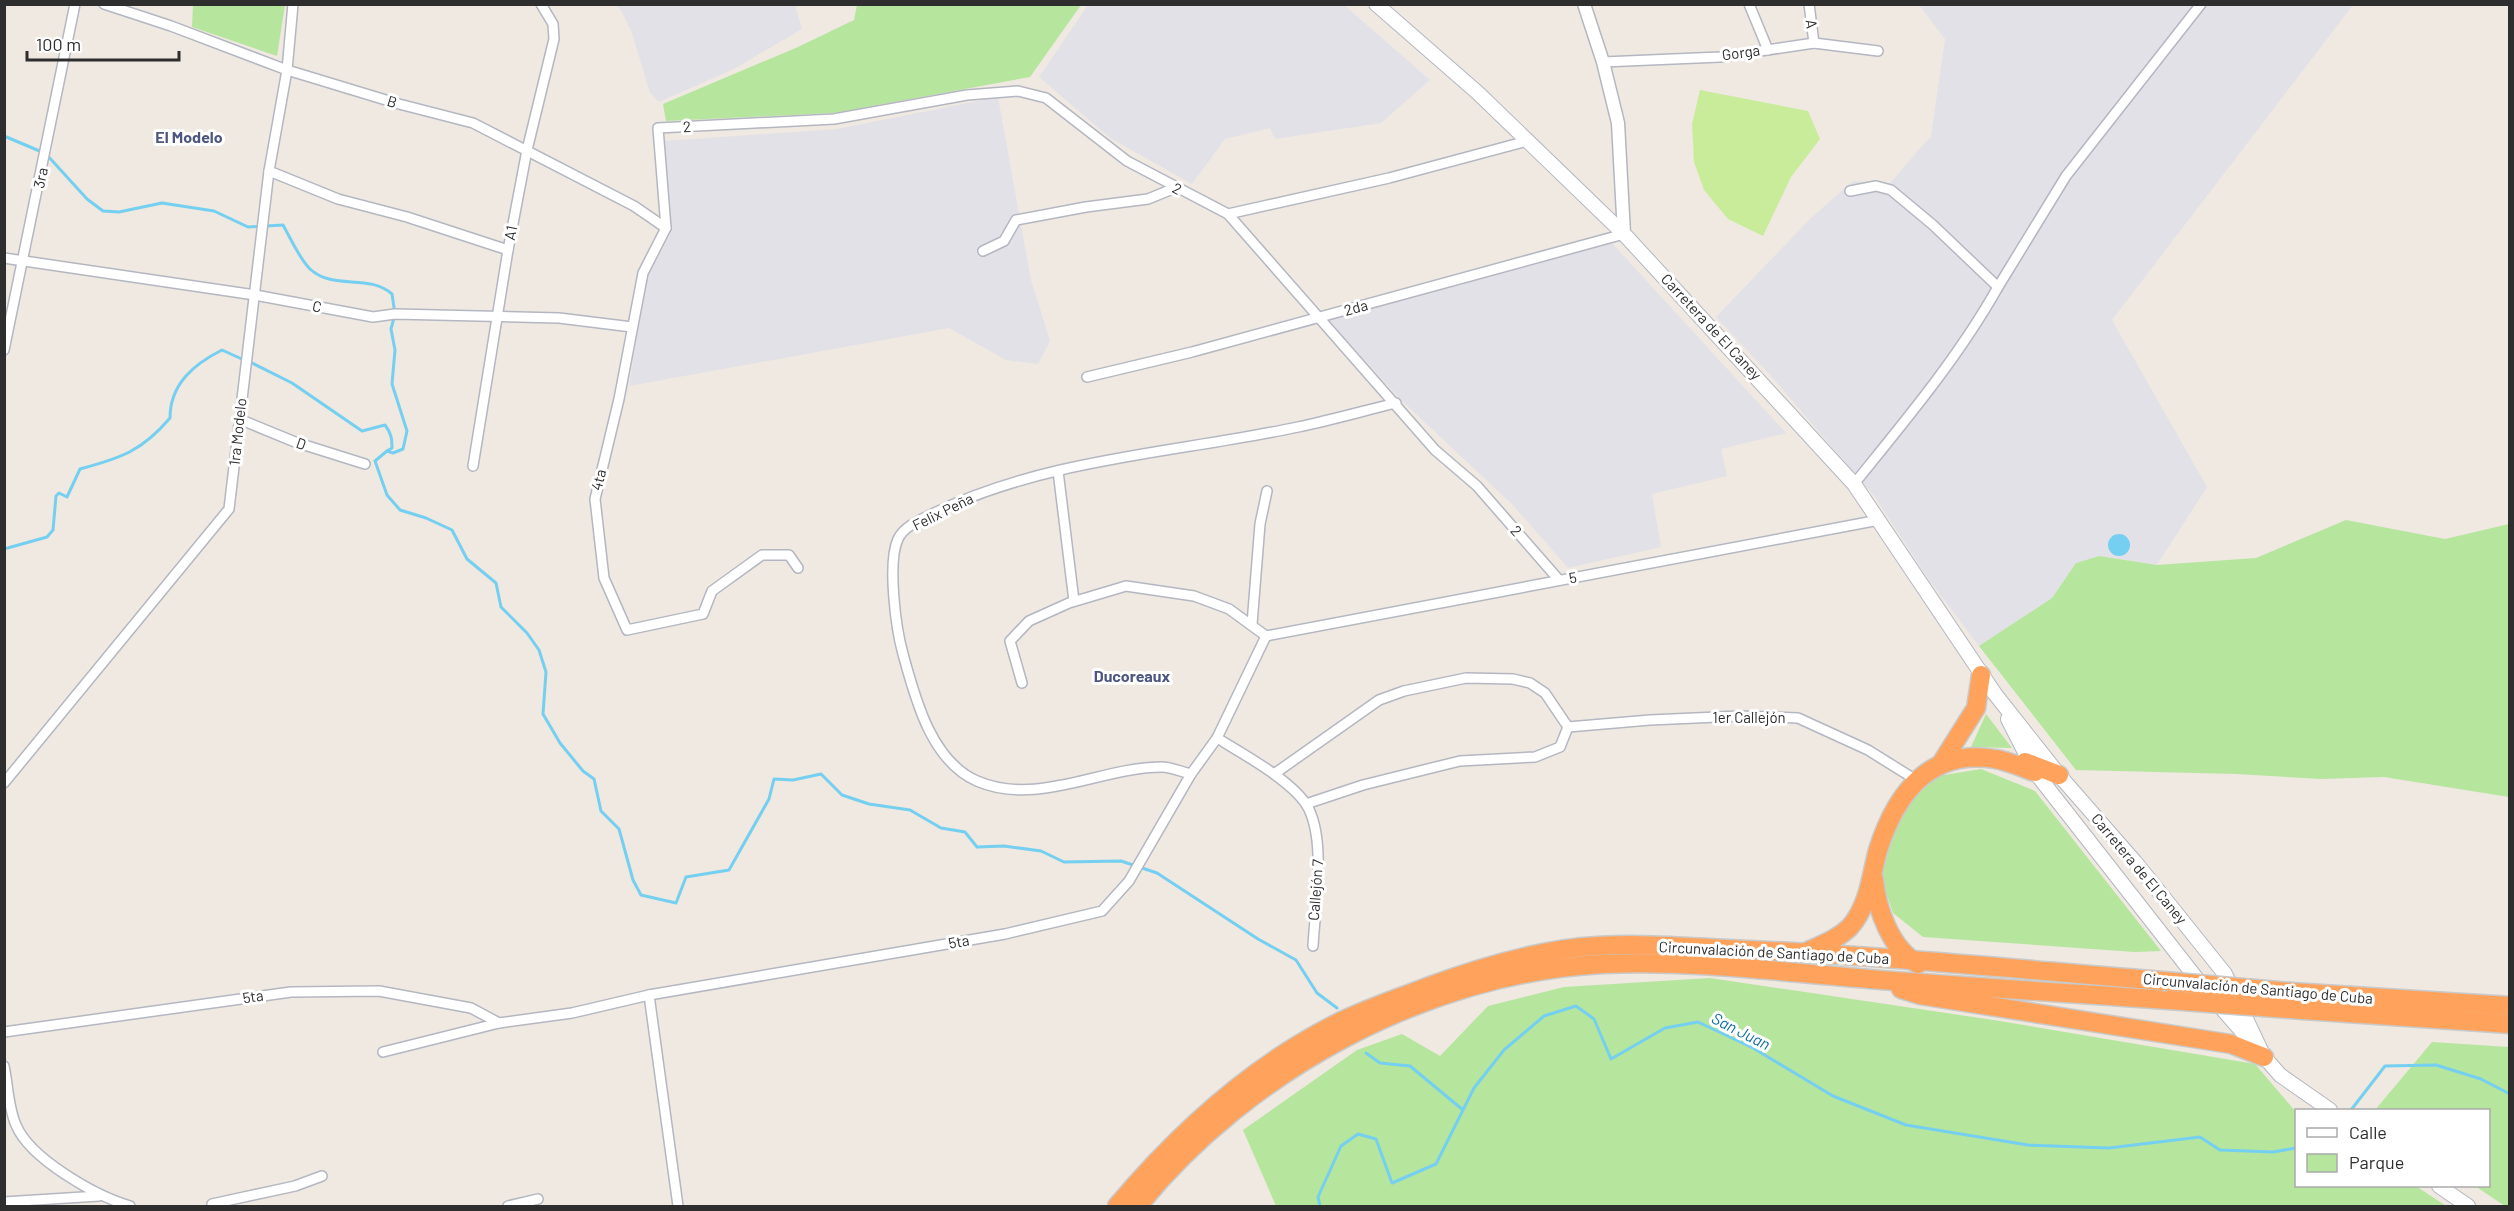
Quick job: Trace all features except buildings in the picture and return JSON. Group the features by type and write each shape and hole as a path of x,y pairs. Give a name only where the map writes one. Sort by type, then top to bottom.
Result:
{"highway":[{"path":"1804,953 1833,940 1849,928 1862,907 1874,875 1878,851 1890,820 1916,780 1942,762 1976,708 1981,675"},
{"path":"1942,762 1977,758 2002,761 2059,775"},
{"path":"1874,875 1876,901 1895,941 1914,961 1964,986"},
{"path":"1895,941 1915,954 1941,963"},
{"name":"Circunvalación de Santiago de Cuba","path":"1117,1206 1201,1117 1276,1059 1361,1012 1466,973 1542,954 1596,946 1804,953 2291,992 2510,1006"},
{"name":"Circunvalación de Santiago de Cuba","path":"1138,1206 1161,1178 1209,1131 1286,1072 1371,1024 1470,987 1500,979 1601,964 1737,967 1867,979 2510,1024"},
{"path":"1867,979 1920,995 2231,1044 2264,1057"}],"main road":[{"name":"Carretera de El Caney","path":"1376,4 1470,86 1624,234 1854,484 1995,694 2059,775 2136,863 2225,974 2264,1057"},
{"name":"Carretera de El Caney","path":"1995,694 2032,768 2204,988 2264,1057 2293,1086 2328,1109"},
{"path":"2442,1187 2468,1206"}],"street":[{"name":"3ra","path":"4,350 75,4"},
{"name":"B","path":"104,4 182,30 287,70 399,104 473,123 634,206 666,228"},
{"name":"1ra Modelo","path":"4,783 229,508 269,171 287,70 293,4"},
{"name":"A1","path":"473,466 508,250 527,150 554,39 553,24 541,4"},
{"path":"1584,4 1603,62 1618,123 1624,234"},
{"path":"1749,4 1768,50"},
{"name":"A","path":"1809,4 1814,43"},
{"path":"1854,484 1915,409 1977,325 2066,176 2201,4"},
{"name":"Gorga","path":"1603,62 1720,57 1814,43 1878,51"},
{"name":"2","path":"666,228 658,128 834,119 967,95 1018,91 1046,98 1127,161 1228,214 1435,450 1478,486 1559,580"},
{"path":"1228,214 1389,178 1527,141"},
{"path":"269,171 338,199 407,216 508,250"},
{"path":"1850,191 1876,186 1891,190 1933,225 1998,287"},
{"path":"983,251 1004,241 1016,220 1086,207 1148,199 1175,188"},
{"name":"4ta","path":"666,228 643,273 619,399 595,499 604,578 627,630 703,614 712,591 762,555 789,555 798,568"},
{"name":"2da","path":"1087,377 1319,318 1624,234"},
{"name":"C","path":"4,258 255,295 373,317 395,314 559,318 632,327"},
{"name":"Felix Peña","path":"1191,774 1162,767 1022,790 989,784 962,773 937,742 916,700 899,640 893,581 898,538 914,523 957,502 1014,482 1140,453 1297,427 1396,403"},
{"name":"D","path":"239,419 295,442 365,464"},
{"path":"1058,471 1074,602"},
{"path":"1252,624 1260,524 1267,491"},
{"name":"5","path":"1266,636 1559,580 1620,571 1879,520"},
{"path":"1022,683 1010,641 1029,621 1074,602 1126,586 1153,588 1194,596 1229,609 1266,636"},
{"name":"5ta","path":"383,1052 499,1023 572,1013 649,995 1066,921 1102,911 1129,881 1191,774 1217,738 1266,636"},
{"path":"1217,738 1274,774 1306,804 1363,785 1460,761 1534,757 1560,747 1568,727 1545,693 1530,683 1513,679 1466,678 1404,691 1379,700 1274,774"},
{"name":"1er Callejón","path":"1568,727 1706,717 1798,718 1868,750 1916,780"},
{"name":"Callejón 7","path":"1306,804 1319,847 1313,946"},
{"name":"5ta","path":"4,1032 291,992 379,991 471,1008 499,1023"},
{"path":"649,995 678,1206"},
{"path":"4,1066 14,1117 24,1138 58,1169 101,1196 130,1206"},
{"path":"213,1206 212,1204 295,1186 322,1176"},
{"path":"4,1203 101,1196"},
{"path":"508,1206 538,1198"}],"shaded area":[{"path":"1343,4 1430,80 1381,123 1275,139 1270,128 1225,139 1192,184 1110,138 1039,77 1088,5"},
{"path":"615,5 795,5 802,29 734,69 659,102 650,93 632,33 621,10"},
{"path":"1919,5 2353,5 2112,320 2207,487 2157,565 2099,556 2076,563 2052,598 1979,646 1929,580 1875,497 1771,376 1716,317 1810,219 1853,181 1890,183 1931,136 1945,39"},
{"path":"998,97 1031,280 1050,341 1038,364 1006,360 949,328 629,386 646,280 672,231 664,141 837,129"},
{"path":"1612,243 1786,433 1721,449 1727,476 1652,494 1661,547 1568,568 1513,505 1400,399 1329,321"}],"green space":[{"path":"857,4 1081,5 1030,77 834,113 666,121 663,104 798,47 854,20"},
{"path":"193,5 285,5 277,56 192,27"},
{"path":"1700,90 1808,111 1820,139 1791,177 1763,236 1728,219 1704,190 1694,162 1692,124"},
{"path":"2346,520 2445,539 2509,524 2509,797 2384,777 2321,779 2236,774 2076,770 1979,646 2052,598 2076,563 2099,556 2157,565 2256,558"},
{"path":"1986,714 2012,748 1971,747"},
{"path":"1981,769 2035,791 2161,951 2135,952 1923,937 1893,913 1880,875 1887,841 1910,801 1938,776"},
{"path":"1710,978 2000,1021 2255,1064 2295,1111 2295,1187 2418,1187 2446,1206 1276,1206 1243,1130 1357,1050 1402,1034 1440,1056 1488,1006 1564,987"},
{"path":"2432,1042 2509,1047 2509,1206 2505,1206 2476,1187 2490,1187 2490,1109 2376,1109"}],"water":[{"path":"2119,534 2127,537 2130,545 2127,553 2119,556 2111,553 2108,545 2111,537"}],"waterway":[{"path":"4,136 42,152"},
{"path":"47,155 87,199 103,211 119,212 162,203 214,211 248,227 283,225 302,259 319,276 340,281 372,284 392,294 395,314 391,329 395,350 392,384 407,431 403,449 393,453 387,451 375,461 387,495 400,510 426,518 452,530 467,559 496,583 501,607 527,633 539,650 546,672 543,714 560,743 583,771 594,779 601,811 619,829 633,880 641,895 676,903 686,877 729,870 769,799 774,779 793,780 821,774 842,795 869,804 910,810 941,828 965,832 977,847 1004,846 1041,851 1064,862 1121,861 1157,873 1258,939 1296,960 1317,993 1337,1008"},
{"path":"4,549 47,537 53,530 56,496 59,493 67,497 80,469 130,452 160,429 170,418 171,406 179,385 193,369 222,350 244,360"},
{"path":"250,362 292,383 362,431 385,425 392,441 392,448 387,451"},
{"name":"San Juan","path":"1320,1206 1318,1197 1341,1146 1358,1134 1376,1139 1392,1183 1436,1164 1474,1088 1504,1050 1544,1016 1576,1006 1594,1019 1611,1059 1665,1028 1698,1022 1753,1048 1833,1096 1906,1125 2028,1145 2109,1148 2200,1137 2220,1150 2273,1152 2295,1148"},
{"path":"1366,1053 1380,1063 1410,1066 1463,1110"},
{"name":"San Juan","path":"2352,1109 2385,1066 2436,1065 2481,1079 2510,1094"}],"district":[{"name":"El Modelo","path":"189,137"},
{"name":"Ducoreaux","path":"1132,676"}]}
